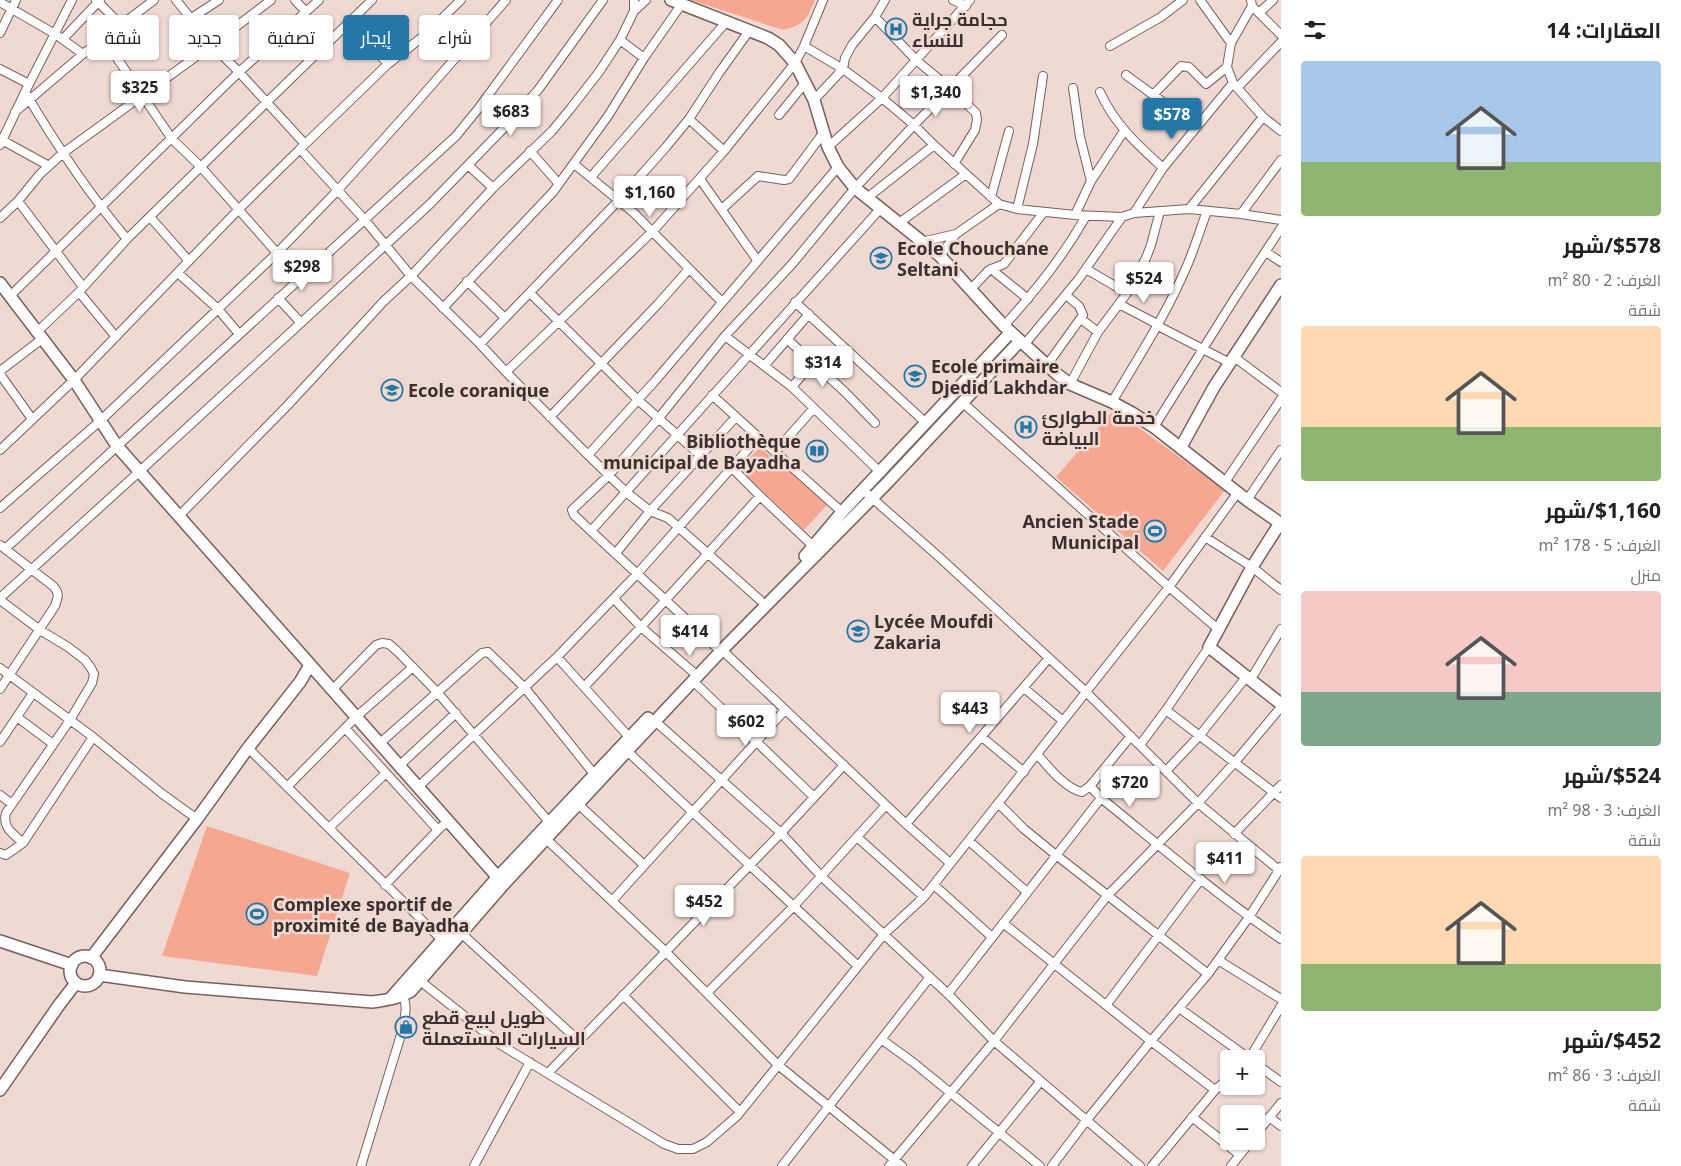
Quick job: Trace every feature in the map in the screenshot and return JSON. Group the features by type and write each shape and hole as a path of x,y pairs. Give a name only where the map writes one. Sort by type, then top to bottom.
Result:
{"street":[{"path":"0,33 16,0"},
{"path":"49,166 1,141 72,0"},
{"path":"63,39 98,0 112,15"},
{"path":"134,15 154,0"},
{"path":"176,0 187,15"},
{"path":"196,15 219,0"},
{"path":"239,24 271,0"},
{"path":"295,0 306,12"},
{"path":"10,296 239,72 319,0"},
{"path":"357,15 372,0"},
{"path":"446,15 461,0"},
{"path":"490,19 506,0"},
{"path":"0,689 55,606 58,596 58,591 53,586 3,547 240,334 456,136 558,0"},
{"path":"23,843 9,829 4,820 6,813 70,720 92,683 94,674 84,660 68,647 40,630 0,599 385,245 468,165 538,90 603,0"},
{"path":"634,0 634,11"},
{"path":"179,516 287,406 384,301 411,276 493,188 552,131 620,40 634,11 646,0"},
{"path":"506,372 610,275 653,231 724,151 795,63 823,0"},
{"path":"814,100 843,68 852,45 876,17 885,0"},
{"path":"953,0 968,3"},
{"path":"1110,46 1184,0"},
{"path":"1200,0 1231,43"},
{"path":"1259,13 1273,0"},
{"path":"0,2 63,39 83,54"},
{"path":"443,308 553,192 608,116 676,2 768,38 779,45 795,63 814,100 828,147 838,167 855,188 940,256 1022,343 1070,384 1132,412 1280,523 1252,567 1209,648 1140,744"},
{"path":"828,147 882,98 968,3"},
{"path":"1281,35 1251,3 1231,43 1227,67 1235,86 1263,117 1281,131"},
{"path":"876,17 917,61 950,88 976,113 975,130 954,164"},
{"path":"591,177 727,21"},
{"path":"32,419 0,373 40,335 128,239 343,29"},
{"path":"480,344 619,200 666,147 689,119 749,31"},
{"path":"950,863 616,553 591,532 574,515 572,510 609,475 658,419 724,336 793,263 855,188 1002,35"},
{"path":"0,437 3,448 74,380 302,146 388,64 419,40"},
{"path":"620,40 644,58"},
{"path":"1134,213 1163,168 1197,127 1235,86 1281,42"},
{"path":"804,46 843,68 882,98 999,204 1044,213 1086,216 1122,217 1134,213 1188,209 1281,220"},
{"path":"15,112 87,51"},
{"path":"118,60 172,139 301,277"},
{"path":"0,217 18,201 63,153 191,60"},
{"path":"227,60 266,102 337,191 364,219 411,276 550,417 626,492 650,511 663,515 680,527 760,600"},
{"path":"384,60 388,64"},
{"path":"0,508 100,421 277,253 337,191 454,60"},
{"path":"1153,95 1181,66 1189,67 1206,84 1227,67"},
{"path":"0,69 29,84"},
{"path":"1126,75 1197,127"},
{"path":"1017,209 1033,144 1044,76"},
{"path":"779,116 806,83"},
{"path":"1073,88 1080,138 1091,182"},
{"path":"24,92 100,207 128,239"},
{"path":"1100,92 1124,132 1163,168"},
{"path":"1188,209 1263,117"},
{"path":"689,119 724,151"},
{"path":"991,197 1009,131"},
{"path":"722,209 758,176 789,179 824,132"},
{"path":"1075,215 1091,182 1124,132"},
{"path":"867,198 934,145"},
{"path":"530,151 559,184"},
{"path":"1241,214 1281,160"},
{"path":"574,164 619,200 653,231 722,302"},
{"path":"468,165 493,188"},
{"path":"588,455 638,400 838,167"},
{"path":"899,223 966,174"},
{"path":"700,179 757,260"},
{"path":"18,201 116,337"},
{"path":"940,256 956,234 999,204"},
{"path":"591,532 881,208"},
{"path":"1070,384 1098,332 1127,292 1146,258 1160,211"},
{"path":"1112,402 1158,326 1187,267 1207,211"},
{"path":"970,290 991,269 1004,264 1044,213"},
{"path":"719,649 760,600 790,572 842,512 868,494 881,473 1008,329 1028,299 1072,242 1086,216"},
{"path":"150,217 189,261"},
{"path":"401,993 442,940 501,881 542,836 578,804 719,649 868,494 1022,343 1066,295 1122,217"},
{"path":"1154,427 1281,228"},
{"path":"922,242 956,234"},
{"path":"1266,252 1281,262"},
{"path":"550,417 602,364 689,269"},
{"path":"991,269 1028,299"},
{"path":"1086,269 1127,292"},
{"path":"178,273 218,309 240,334"},
{"path":"467,281 505,318"},
{"path":"0,283 74,380 116,446 501,881"},
{"path":"1181,447 1214,387 1281,285"},
{"path":"530,293 638,400 701,456"},
{"path":"1047,365 1081,319 1083,313 1066,295"},
{"path":"278,298 300,323"},
{"path":"795,302 926,423"},
{"path":"1119,304 1203,349 1232,360 1281,392"},
{"path":"765,365 809,314"},
{"path":"1081,319 1098,332"},
{"path":"724,336 792,387 881,473"},
{"path":"786,339 845,392 875,423"},
{"path":"792,387 812,363"},
{"path":"712,395 842,512"},
{"path":"1225,482 1281,399"},
{"path":"962,402 1218,629"},
{"path":"775,452 814,408"},
{"path":"616,553 650,511 736,418"},
{"path":"401,789 414,783 474,734 558,657 680,527 758,438"},
{"path":"1248,500 1281,450"},
{"path":"732,468 813,546"},
{"path":"420,980 494,1039 664,1144 678,1149 693,1149 706,1142 740,1112 884,934 924,897 934,885 1169,587 1238,492"},
{"path":"868,494 1086,692 1198,803 1234,834 1280,869 1249,917 1208,974 1151,1041 1052,1166"},
{"path":"585,686 760,496"},
{"path":"1205,537 1252,567 1281,590"},
{"path":"614,599 814,797"},
{"path":"1166,772 1249,678 1281,629"},
{"path":"333,689 376,645 382,643 389,644 456,713 550,822"},
{"path":"892,1163 994,1041 1107,896 1198,803 1281,706 1249,678 1209,648"},
{"path":"379,744 482,653 488,652 525,688 594,774"},
{"path":"558,657 629,737"},
{"path":"906,824 1049,658"},
{"path":"91,958 197,819 248,748 300,682 310,665"},
{"path":"287,787 356,717 413,667"},
{"path":"0,668 93,737 161,794 197,819"},
{"path":"542,836 550,822 629,737 693,677"},
{"path":"1024,688 1062,721"},
{"path":"0,742 33,692"},
{"path":"612,901 785,710"},
{"path":"1166,710 1281,798"},
{"path":"399,766 456,713"},
{"path":"17,717 53,744"},
{"path":"655,721 781,833 822,876 948,994 994,1041 1140,1166"},
{"path":"345,728 438,830"},
{"path":"1038,755 1056,776 1074,790 1082,792 1090,786 1131,736"},
{"path":"0,853 6,856 23,843 93,737"},
{"path":"982,737 1024,772"},
{"path":"248,748 442,940"},
{"path":"627,751 858,966"},
{"path":"548,1073 781,833 844,765"},
{"path":"329,828 386,773"},
{"path":"1234,834 1281,785"},
{"path":"1090,786 1101,798 1201,880 1281,939"},
{"path":"0,795 12,804"},
{"path":"948,994 1101,798"},
{"path":"998,803 1024,829 1208,974"},
{"path":"578,804 644,865"},
{"path":"707,993 793,907 886,805"},
{"path":"385,885 448,822"},
{"path":"542,836 665,951 778,1065 828,1106 892,1163 902,1166"},
{"path":"857,837 924,897"},
{"path":"969,841 1027,892"},
{"path":"1107,1004 1201,880"},
{"path":"1273,880 1281,885"},
{"path":"99,975 185,987 372,1002 388,1000 401,993 411,991 461,933 501,881"},
{"path":"934,885 992,937"},
{"path":"1003,923 1215,1090"},
{"path":"461,933 579,1041"},
{"path":"0,941 72,965"},
{"path":"80,957 91,958 97,963 99,975 97,980 90,985 76,983 70,973 72,965 80,957"},
{"path":"1218,960 1281,999"},
{"path":"782,1166 930,977"},
{"path":"0,1090 76,983"},
{"path":"361,1166 403,1028 406,1006 401,993"},
{"path":"623,996 740,1112"},
{"path":"1254,1050 1281,1006"},
{"path":"1179,1008 1237,1050"},
{"path":"882,1039 1040,1166"},
{"path":"474,1166 530,1062"},
{"path":"1265,1070 1281,1082"},
{"path":"972,1166 1040,1082"},
{"path":"1155,1165 1192,1117 1220,1086"},
{"path":"1265,1122 1281,1103"},
{"path":"1192,1117 1240,1155"},
{"path":"1269,1117 1281,1126"},
{"path":"1231,1166 1244,1150"}],"shaded area":[{"path":"691,0 815,0 804,20 796,26 783,30"},
{"name":"Ancien Stade Municipal","path":"1114,410 1225,490 1163,571 1056,477"},
{"path":"760,447 773,459 776,455 828,504 804,530 739,469"},
{"name":"Complexe sportif de proximité de Bayadha","path":"207,826 350,873 317,976 162,956"}],"place":[{"name":"حجامة جراية للنساء","path":"896,29"},
{"name":"Ecole Chouchane Seltani","path":"881,258"},
{"name":"Ecole primaire Djedid Lakhdar","path":"915,376"},
{"name":"Ecole coranique","path":"392,390"},
{"name":"خدمة الطوارئ البياضة","path":"1026,427"},
{"name":"Bibliothèque municipal de Bayadha","path":"817,451"},
{"name":"Ancien Stade Municipal","path":"1155,531"},
{"name":"Lycée Moufdi Zakaria","path":"858,631"},
{"name":"Complexe sportif de proximité de Bayadha","path":"257,914"},
{"name":"طويل لبيع قطع السيارات المستعملة","path":"406,1027"}]}
